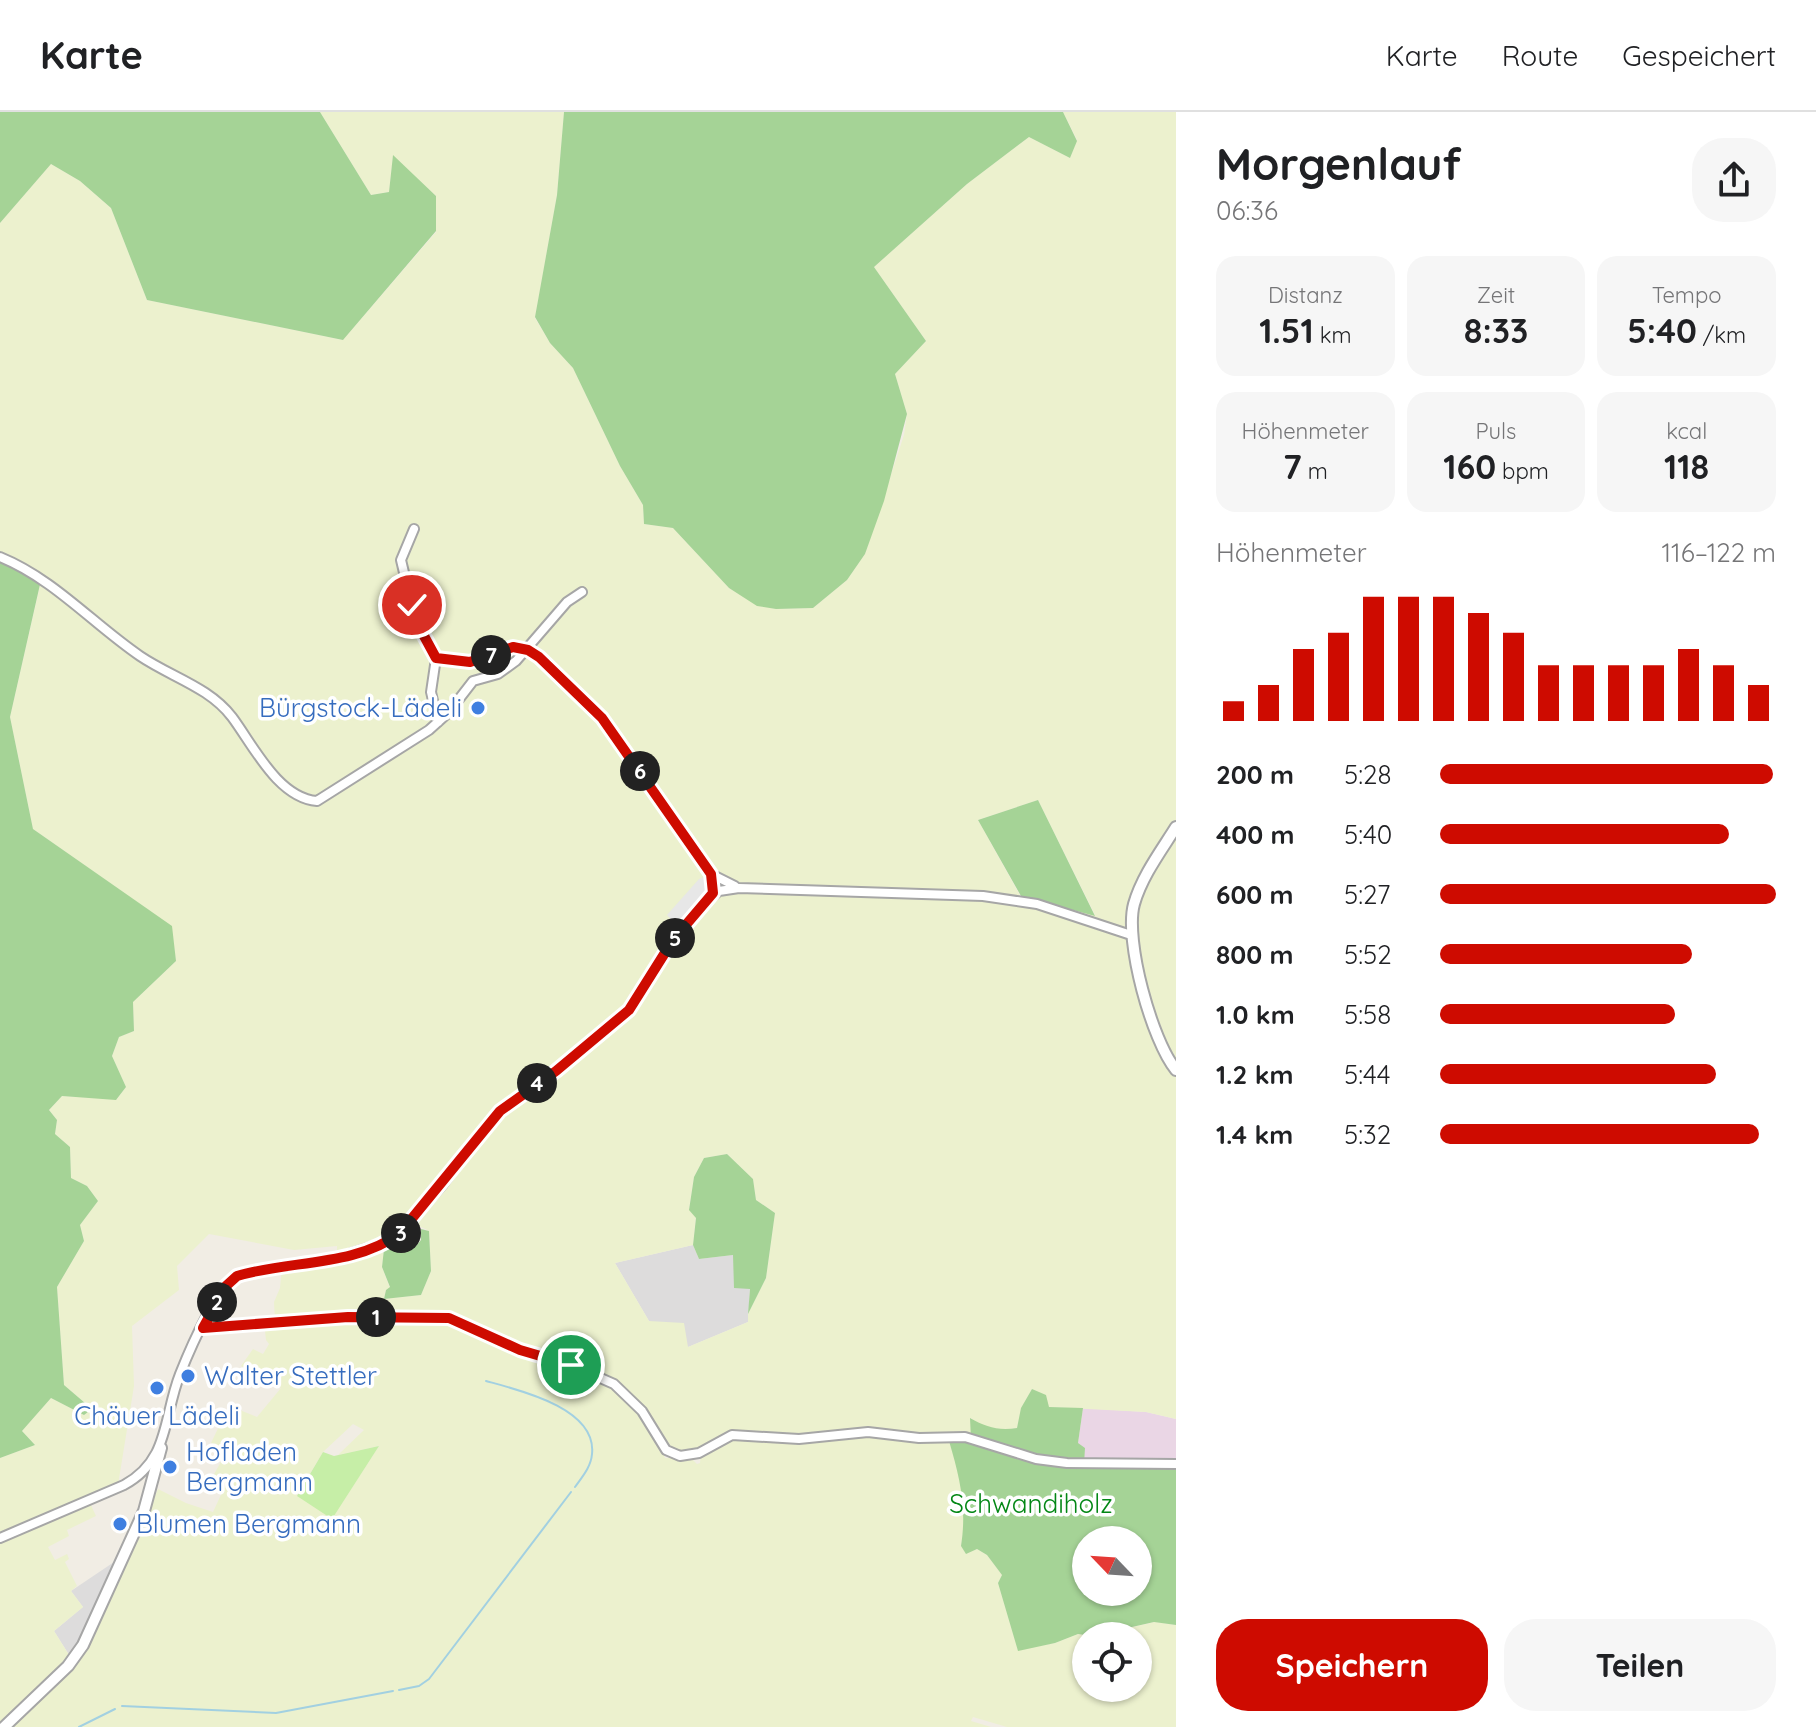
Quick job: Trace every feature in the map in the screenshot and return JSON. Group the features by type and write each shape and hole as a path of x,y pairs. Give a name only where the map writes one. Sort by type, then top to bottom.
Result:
{"street":[{"path":"414,529 401,560 413,613 436,658 431,692 438,722"},
{"path":"0,557 68,598 140,656 214,700 230,714 272,771 291,790 307,800 323,799 438,722 453,708 469,684 502,672 528,650 567,602 582,592"},
{"path":"436,658 470,662 508,648 528,650 602,718 711,874 738,888"},
{"path":"1176,827 1137,894 1131,935 1155,1028 1165,1054 1176,1070"},
{"path":"711,874 712,896"},
{"path":"4,1727 68,1666 83,1645 144,1511 173,1392 226,1286 237,1276 337,1258 386,1242 400,1233 500,1111 556,1071 629,1010 673,940 712,896 738,888 983,896 1037,904 1131,935"},
{"path":"203,1328 348,1317 449,1318 520,1350 571,1365 614,1384 642,1411 666,1450 680,1456 694,1454 732,1435 799,1439 868,1432 919,1438 965,1437 1036,1459 1067,1463 1176,1464"},
{"path":"0,1538 130,1482 145,1471 161,1448"}],"shaded area":[{"path":"704,877 707,890 676,925 667,915"},
{"path":"693,1245 699,1259 733,1255 750,1288 748,1322 688,1347 649,1321 615,1263"},
{"path":"1083,1408 1146,1412 1176,1419 1176,1462 1121,1459 1084,1462 1078,1443"},
{"path":"120,1558 83,1640 71,1658 54,1631 83,1607 71,1591"}],"green space":[{"path":"0,112 320,112 371,195 389,192 393,155 436,196 436,231 343,340 147,300 111,208 80,181 51,164 0,223"},
{"path":"320,112 564,112 557,195 535,318 550,343 573,368 620,466 643,505 644,524 673,528 729,588 757,605 776,609 813,608 847,580 865,554 904,435 907,414 895,374 926,341 874,267 967,184 1029,137 1070,158 1077,140 1063,112 1176,112 1176,1419 1146,1412 1048,1407 1046,1396 1032,1389 1022,1407 1017,1428 1004,1430 980,1426 971,1418 971,1439 949,1442 961,1476 966,1516 961,1546 966,1553 977,1549 987,1555 1002,1575 998,1583 1018,1650 1072,1636 1072,1702 1152,1702 1152,1623 1176,1625 1176,1727 1007,1727 973,1717 971,1721 991,1727 12,1727 71,1670 87,1648 158,1489 213,1512 226,1484 213,1476 227,1451 211,1443 225,1414 232,1407 257,1417 281,1388 241,1366 253,1349 263,1354 269,1344 264,1322 275,1321 274,1302 280,1288 282,1267 337,1258 337,1246 294,1250 209,1234 177,1266 179,1290 132,1326 134,1386 118,1485 0,1534 0,1458 35,1445 22,1431 51,1398 84,1415 92,1409 64,1385 57,1287 84,1241 80,1225 98,1201 87,1186 71,1178 70,1147 55,1134 57,1120 49,1110 62,1096 117,1099 126,1087 112,1056 119,1037 134,1031 133,1002 176,961 171,926 33,829 10,717 41,581 0,557 0,223 51,164 80,181 111,208 147,300 343,340 436,232 436,196 393,156 389,192 371,195","holes":["1038,800 1095,915 1021,897 978,820","727,1154 753,1179 756,1200 775,1213 766,1278 748,1314 748,1322 688,1347 684,1323 649,1321 615,1263 693,1245 696,1217 689,1209 694,1177 704,1158","411,1222 429,1231 431,1271 421,1295 384,1299 386,1290 390,1288 382,1267 384,1249 366,1250 392,1239 389,1231","496,1340 571,1363 615,1382 631,1395 664,1445 677,1453 693,1453 734,1432 752,1435 720,1440 701,1453 700,1463 697,1464 690,1457 665,1458 640,1412 613,1386 570,1367 510,1349","353,1424 364,1430 338,1455 379,1446 332,1518 297,1495 323,1452"]},
{"path":"564,112 1063,112 1077,141 1070,158 1029,137 967,184 874,267 926,341 895,374 907,414 884,501 865,554 847,580 813,608 757,606 729,588 673,528 644,524 643,505 620,466 573,368 550,343 535,317 557,195"},
{"path":"0,557 41,580 10,717 33,829 172,926 176,961 133,1002 134,1031 119,1037 112,1056 126,1087 116,1100 62,1096 49,1110 57,1120 55,1134 70,1147 71,1178 87,1186 98,1201 80,1225 84,1241 57,1287 64,1385 92,1409 84,1415 51,1398 22,1431 35,1445 0,1458"},
{"path":"1038,800 1095,916 1021,896 978,820"},
{"path":"727,1154 753,1179 756,1200 775,1213 766,1278 748,1314 750,1289 734,1288 733,1255 699,1259 693,1245 696,1218 689,1210 694,1177 704,1158"},
{"path":"421,1229 429,1231 431,1271 421,1295 384,1299 390,1287 382,1267 384,1249 392,1246 398,1252 406,1244 416,1246 421,1240"},
{"name":"Schwandiholz","path":"1032,1389 1046,1395 1049,1407 1083,1408 1078,1443 1085,1448 1084,1464 1176,1466 1176,1625 1072,1622 1072,1636 1018,1651 998,1583 1002,1575 987,1555 977,1549 966,1554 961,1546 961,1493 949,1441 971,1439 970,1418 992,1428 1017,1428 1021,1408"},
{"path":"379,1446 332,1519 297,1496 323,1452 334,1456"},
{"path":"89,1501 96,1516 67,1530 69,1536 48,1547 55,1560 67,1554 69,1559 65,1562 77,1586 71,1591 83,1607 54,1631 71,1658 0,1727 0,1541"}],"waterway":[{"path":"486,1381 553,1404 582,1424 590,1438 592,1454 588,1468 575,1487"},
{"path":"399,1690 419,1686 429,1679 571,1492"},
{"path":"122,1706 276,1713 393,1691"},
{"path":"79,1727 115,1709"}],"place":[{"name":"Bürgstock-Lädeli","path":"478,708"},
{"name":"Walter Stettler","path":"188,1376"},
{"name":"Chäuer Lädeli","path":"157,1388"},
{"name":"Hofladen Bergmann","path":"170,1467"},
{"name":"Blumen Bergmann","path":"120,1524"}],"route":[{"path":"412,605 417,623 436,658 470,662 508,648 528,650 589,703 617,738 711,874 713,893 673,940 629,1010 556,1071 500,1111 400,1233 386,1242 337,1258 237,1276 226,1286 203,1328 348,1317 449,1318 520,1350 571,1365"}]}
